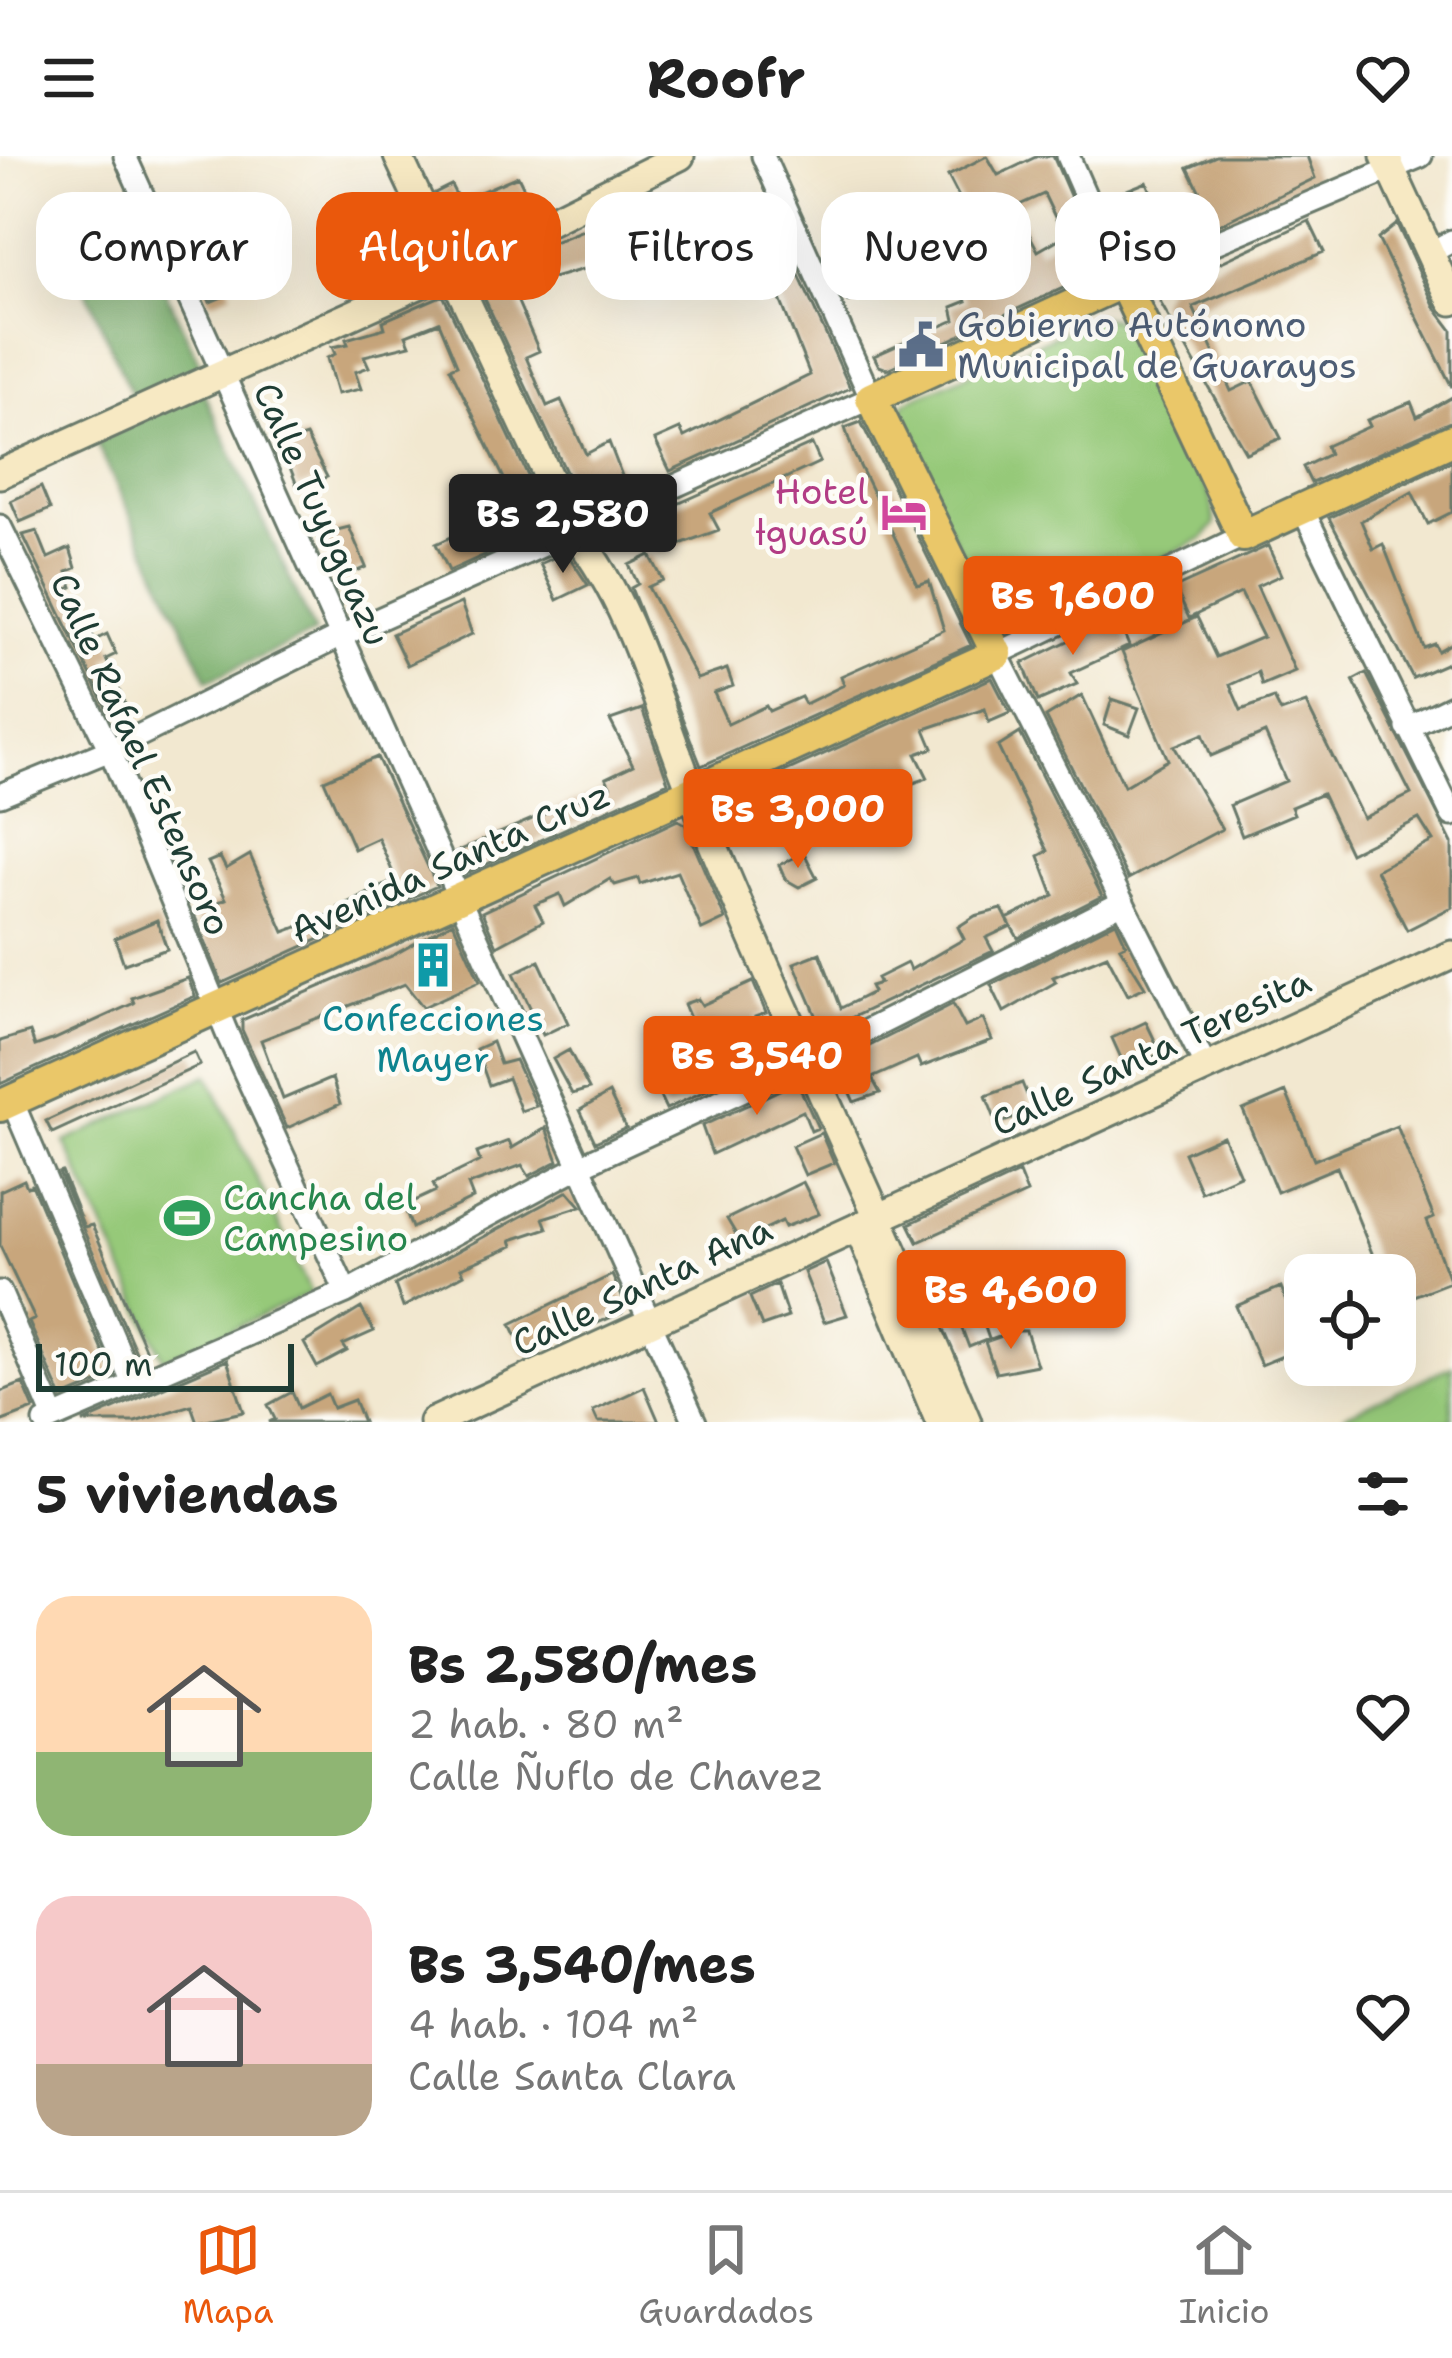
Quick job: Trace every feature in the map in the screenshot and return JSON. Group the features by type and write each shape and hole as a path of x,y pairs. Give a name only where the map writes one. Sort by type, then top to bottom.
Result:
{"main road":[{"path":"997,654 871,398 1084,300"},
{"path":"1132,300 1243,536"},
{"name":"Avenida Santa Cruz","path":"1243,536 1452,440"},
{"name":"Avenida Santa Cruz","path":"6,1104 693,796 997,654"}],"street":[{"name":"Calle Tuyuguazu","path":"125,156 695,1422"},
{"path":"398,156 415,192"},
{"path":"561,215 680,156"},
{"path":"0,795 110,749 341,636 871,398 763,156"},
{"path":"1068,156 1084,192"},
{"path":"1220,238 1387,162 1421,156"},
{"path":"1387,162 1440,248 1452,302"},
{"path":"0,474 383,300"},
{"path":"465,300 575,534 596,559 693,796 810,1059 940,1422"},
{"path":"1302,508 1452,815"},
{"name":"Calle Rafael Estensoro","path":"0,526 110,749 218,1011 346,1292"},
{"name":"Avenida Santa Cruz","path":"997,654 1243,536"},
{"path":"997,654 1206,1067"},
{"path":"1407,728 1452,706"},
{"path":"0,1292 50,1420 346,1292 580,1166 810,1059 1124,902"},
{"name":"Calle Santa Teresita","path":"870,1221 1452,956"},
{"path":"6,1104 133,1384"},
{"path":"870,1221 967,1422"},
{"name":"Calle Santa Ana","path":"433,1422 870,1221"}],"green space":[{"path":"90,300 169,300 203,370 133,398"},
{"path":"1097,317 1111,318 1130,330 1211,498 1215,524 1204,538 1012,630 1001,630 897,429 905,402"},
{"path":"202,389 315,633 208,680 96,442"},
{"name":"Cancha del Campesino","path":"208,1075 311,1293 164,1360 65,1142"},
{"path":"1452,1366 1452,1422 1348,1422 1345,1415"}],"building":[{"path":"987,156 998,175 1038,156 1053,156 1068,192 1055,192 1055,217 1044,194 1031,200 1031,192 956,192 948,176"},
{"path":"1216,156 1307,156 1315,178 1220,224 1220,192 1195,192 1199,190 1188,168"},
{"path":"518,176 526,192 480,192"},
{"path":"1147,182 1151,192 1122,192"},
{"path":"1309,221 1324,252 1220,296 1220,263"},
{"path":"1397,224 1436,309 1452,330 1452,387 1378,239"},
{"path":"585,229 585,269 561,276 561,239"},
{"path":"1031,238 1038,251 1055,241 1055,292 887,369 879,366 874,356 955,320 952,307 967,301 1031,300"},
{"path":"797,271 850,388 670,471 655,440 680,429 684,437 810,375 780,300 797,300"},
{"path":"431,300 445,300 551,525 449,571 436,544 518,507 450,368 457,365 439,322 406,335 410,345 364,356 369,367 355,372 361,389 337,394 327,358 335,354 332,347 385,328 383,321"},
{"path":"485,300 517,300 539,351 526,357 547,406 561,400 586,454 609,442 627,489 583,508"},
{"path":"1210,300 1193,307 1231,391 1252,381 1281,438 1246,453 1160,302"},
{"path":"1452,397 1452,421 1311,483 1303,467 1329,454 1326,446 1370,426 1367,420 1411,402 1417,417"},
{"path":"861,422 971,645 701,766 631,588 638,584 629,565 650,555 663,580 648,587 697,679 727,669 733,686 714,693 728,724 766,706 769,711 801,697 805,704 844,685 841,676 944,630 929,581 918,585 854,454 845,428"},
{"path":"306,436 327,477 298,488 281,444"},
{"path":"812,444 820,462 710,513 719,530 658,552 644,519"},
{"path":"1452,461 1452,512 1428,524 1412,492 1361,521 1373,549 1383,544 1424,648 1435,644 1438,651 1452,643 1452,661 1413,678 1329,518"},
{"path":"41,487 50,509 20,522 11,501"},
{"path":"349,527 366,567 341,578 321,534"},
{"path":"37,531 48,558 70,548 76,568 67,572 72,587 67,589 95,640 107,634 116,654 106,659 125,704 108,711 23,535"},
{"path":"1268,546 1281,575 1257,586 1295,671 1262,685 1258,672 1230,685 1241,710 1274,698 1281,712 1306,703 1363,818 1411,794 1353,680 1366,673 1452,843 1452,907 1407,930 1376,870 1433,841 1419,819 1350,853 1322,794 1291,807 1294,814 1242,836 1230,805 1286,781 1265,733 1211,756 1203,734 1174,746 1222,829 1128,879 1046,717 1082,695 1124,786 1168,760 1122,652 1197,617 1216,657 1263,637 1241,593 1189,618 1175,588"},
{"path":"566,552 588,585 557,600 540,564"},
{"path":"461,603 472,634 407,665 392,634"},
{"path":"1117,617 1129,646 1071,673 1077,684 1038,701 1023,663"},
{"path":"992,678 1010,713 989,722 985,709 925,729 933,748 916,754 928,778 905,786 910,799 871,815 855,776 807,796 809,802 803,805 812,823 801,828 807,839 790,846 771,809 726,828 720,801"},
{"path":"1112,699 1139,708 1129,735 1104,725"},
{"path":"642,709 668,782 465,874 455,852 610,786 606,778 633,765 610,720"},
{"path":"1020,733 1102,896 1018,938 1007,919 1054,896 1039,856 1048,851 998,747"},
{"path":"377,757 437,886 222,983 193,912 226,899 208,862 220,857 226,869 250,855 284,932 341,911 338,907 396,880 378,838 354,849 324,780"},
{"path":"678,820 685,824 725,919 702,930 677,872 640,884 638,878 615,885 610,879 565,906 560,894 535,905 543,921 497,946 482,912"},
{"path":"804,853 817,878 799,887 785,879 779,865"},
{"path":"1002,909 1011,926 986,938 993,951 823,1031 794,963 820,953 841,1008 873,992 870,986 880,983 877,978 907,963 910,970 964,939 958,927 975,916"},
{"path":"157,920 167,949 124,964 115,938"},
{"path":"453,922 480,981 423,1007 405,984 261,1040 283,1099 332,1078 340,1104 287,1128 242,1030 242,1020 392,956"},
{"path":"1116,922 1126,944 1120,947 1145,987 1128,995 1107,955 1053,977 1056,982 1004,1012 991,985"},
{"path":"539,961 568,1023 543,1035 514,973"},
{"path":"188,978 195,996 0,1084 0,1041 30,1032 35,1046 134,1003 132,998"},
{"path":"753,982 766,1013 755,1017 771,1060 666,1109 654,1084 709,1063 684,1004 698,999 702,1005"},
{"path":"953,1004 965,1027 983,1019 992,1040 921,1067 917,1058 872,1078 880,1093 854,1102 836,1063"},
{"path":"1146,1022 1161,1053 1126,1069 1112,1038"},
{"path":"492,1042 500,1064 515,1060 536,1106 521,1111 508,1078 489,1085 476,1049"},
{"path":"569,1050 589,1089 572,1094 553,1059"},
{"path":"194,1052 200,1065 52,1133 46,1121"},
{"path":"797,1082 818,1128 811,1131 803,1111 712,1154 702,1126"},
{"path":"1022,1083 1034,1112 997,1124 986,1096"},
{"path":"1286,1092 1314,1160 1397,1126 1434,1218 1427,1221 1450,1282 1416,1295 1416,1254 1372,1254 1337,1167 1277,1192 1243,1110"},
{"path":"609,1093 626,1128 595,1142 580,1110"},
{"path":"546,1128 558,1161 529,1176 522,1165 468,1185 473,1198 412,1228 404,1206 436,1191 433,1184 480,1161 477,1153 509,1141 512,1148"},
{"path":"821,1133 834,1163 805,1175 792,1146"},
{"path":"1223,1136 1240,1175 1201,1192 1184,1153"},
{"path":"59,1173 84,1227 92,1225 146,1351 139,1354 141,1364"},
{"path":"1019,1173 1027,1193 918,1242 909,1224"},
{"path":"24,1180 27,1187 32,1185 113,1376 62,1398 29,1322 35,1319 0,1246 0,1191"},
{"path":"803,1182 819,1214 785,1227 782,1221 740,1241 727,1219"},
{"path":"568,1191 581,1206 543,1218 547,1228 511,1240 513,1246 461,1268 464,1274 403,1307 395,1285"},
{"path":"826,1262 847,1315 824,1322 804,1272"},
{"path":"612,1275 625,1303 622,1313 590,1326 584,1312 555,1326 559,1338 525,1354 511,1324"},
{"path":"777,1284 788,1317 762,1326 750,1297"},
{"path":"1281,1287 1284,1356 1261,1365 1236,1306"},
{"path":"978,1307 989,1339 969,1347 956,1313"},
{"path":"361,1308 374,1331 343,1345 347,1351 317,1367 304,1343"},
{"path":"1026,1331 1037,1365 996,1373 985,1342"},
{"path":"227,1360 244,1412 197,1422 191,1405 135,1422 83,1422"},
{"path":"23,1383 34,1409 0,1422 0,1392"},
{"path":"644,1387 659,1422 598,1422 593,1411"},
{"path":"292,1392 299,1408 327,1394 333,1408 354,1400 363,1422 269,1422 275,1419 268,1405"}],"place":[{"name":"Gobierno Autónomo Municipal de Guarayos","path":"921,345"},
{"name":"Hotel Ɨguasú","path":"904,512"},
{"name":"Confecciones Mayer","path":"433,965"},
{"name":"Cancha del Campesino","path":"187,1218"}]}
